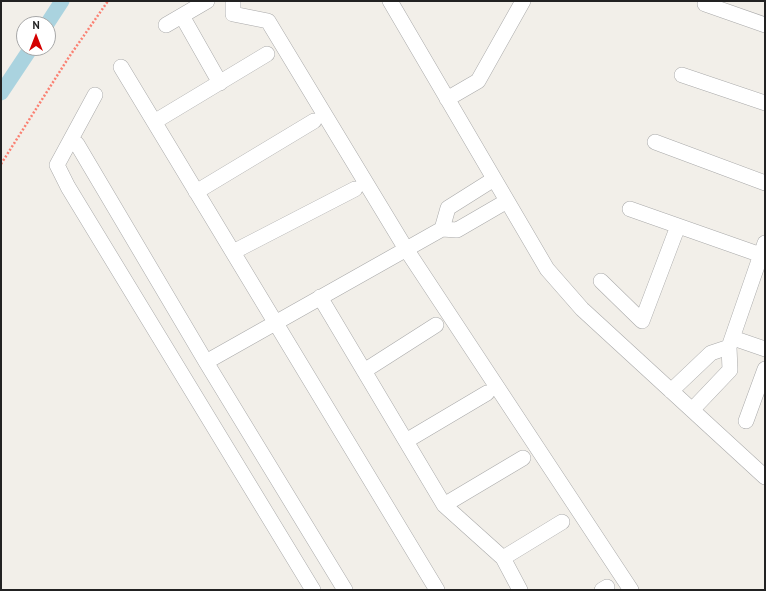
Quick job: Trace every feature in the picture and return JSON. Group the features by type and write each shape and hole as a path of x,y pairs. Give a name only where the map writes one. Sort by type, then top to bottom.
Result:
{"street":[{"path":"166,25 207,1"},
{"path":"233,1 233,14 268,21 406,249 631,590"},
{"path":"390,1 547,269 582,309 765,477"},
{"path":"447,99 478,81 523,1"},
{"path":"705,4 765,25"},
{"path":"182,16 220,83"},
{"path":"154,122 267,54"},
{"path":"121,67 437,590"},
{"path":"682,75 765,103"},
{"path":"95,95 57,165 68,187 313,590"},
{"path":"196,192 314,121"},
{"path":"655,142 765,183"},
{"path":"77,144 206,362 345,590"},
{"path":"442,229 448,208 494,179"},
{"path":"233,252 355,189"},
{"path":"206,362 442,229 457,230 507,201"},
{"path":"630,209 678,226 763,249 731,342 730,370 692,410"},
{"path":"601,282 642,322 678,226"},
{"path":"320,297 444,505 503,558 520,590"},
{"path":"364,371 436,325"},
{"path":"671,391 711,353 731,342 765,349"},
{"path":"746,421 765,370"},
{"path":"406,441 487,393"},
{"path":"444,505 523,458"},
{"path":"503,558 562,522"}],"path":[{"path":"1,164 69,57 108,1"}],"waterway":[{"path":"52,16 62,1"},
{"path":"1,93 26,56"}]}
